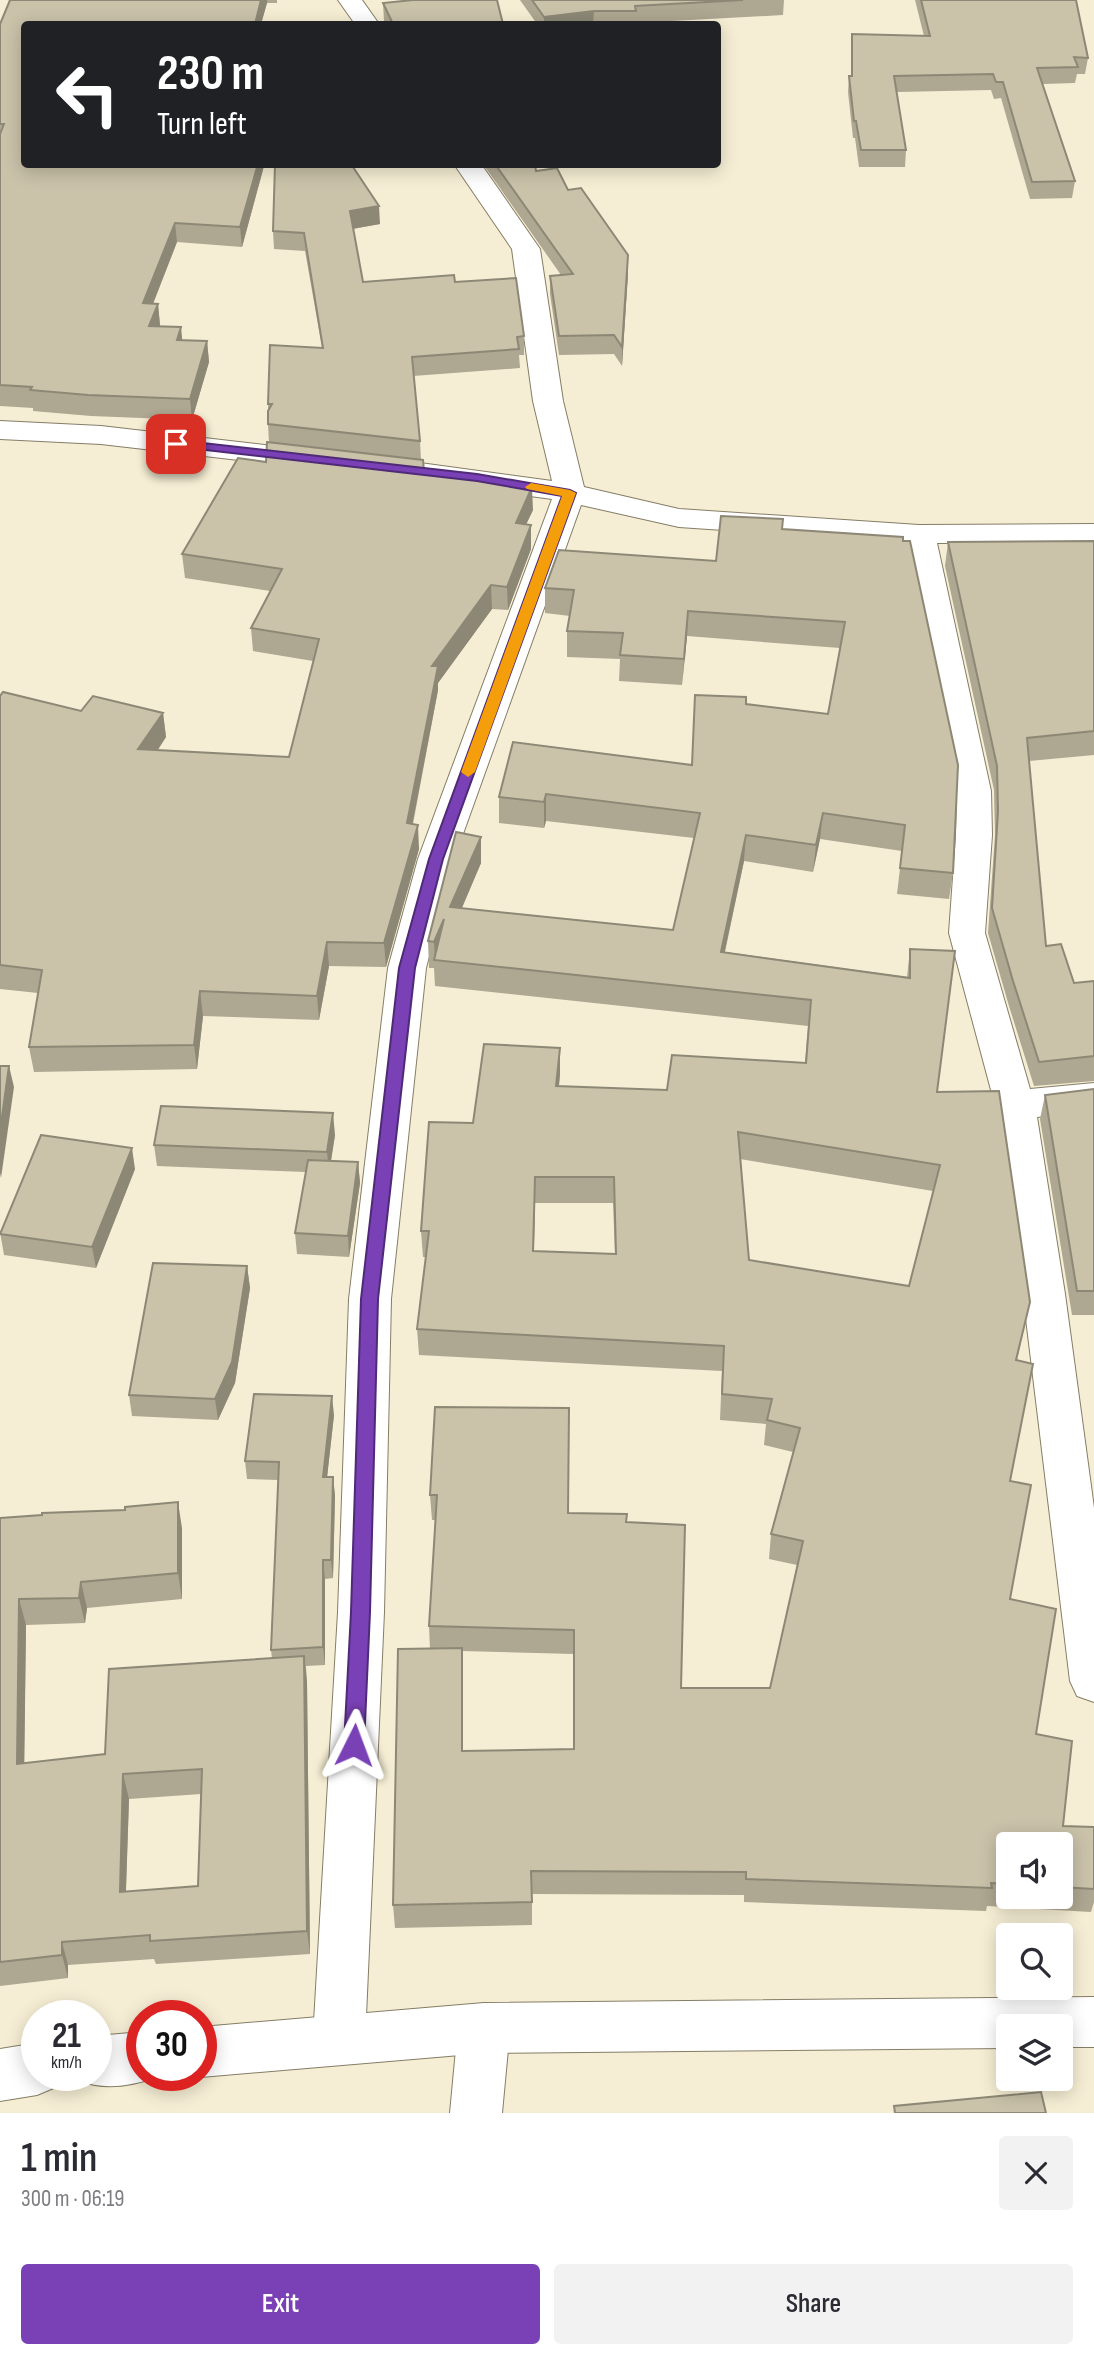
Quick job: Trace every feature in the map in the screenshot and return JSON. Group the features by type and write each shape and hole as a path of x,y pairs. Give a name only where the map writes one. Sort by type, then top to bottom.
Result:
{"street":[{"path":"350,0 365,21"},
{"path":"339,2039 361,1612 370,1299 407,968 436,859 570,493 548,401 526,249 470,168"},
{"path":"0,430 101,435 477,478 570,493 679,518 919,534 1094,533"},
{"path":"919,534 974,791 974,835 967,933 1015,1105 1044,1294 1094,1681"},
{"path":"1015,1105 1094,1097"},
{"path":"217,2050 484,2028 1094,2022"},
{"path":"476,2113 484,2028"},
{"path":"0,2075 21,2072"}],"building":[{"path":"10,0 261,0 256,21 21,21 21,168 257,168 240,227 175,223 143,303 158,304 149,326 181,327 177,340 207,341 190,399 88,395 0,385 0,134 4,124 0,124 0,24"},
{"path":"413,0 497,0 502,21 392,21 383,3"},
{"path":"532,0 743,0 635,6 636,11 594,11 544,17"},
{"path":"921,0 1076,0 1088,58 1074,57 1078,67 1037,68 1075,181 1032,182 1003,82 996,82 993,74 894,76 906,150 861,150 854,121 849,76 852,76 852,34 930,36"},
{"path":"275,168 354,168 379,206 350,211 363,282 454,275 455,282 516,278 524,336 517,337 519,349 412,357 420,441 268,424 268,411 272,404 268,404 270,345 323,348 304,233 273,231"},
{"path":"498,168 536,168 536,171 557,168 568,190 581,188 628,255 622,347 614,335 559,336 550,276 573,274"},
{"path":"267,442 423,460 424,471 532,487 516,523 531,525 507,587 491,585 432,666 438,666 407,823 418,825 384,943 327,942 317,996 200,991 194,1045 29,1047 42,970 0,965 0,696 3,692 81,711 93,696 163,713 138,749 289,757 319,639 251,628 282,569 182,554 238,458 266,462"},
{"path":"721,516 783,519 782,529 903,537 903,541 910,541 958,765 953,873 900,868 905,825 823,813 816,845 746,835 721,952 910,978 910,949 955,951 937,1092 999,1091 1030,1302 1016,1360 1033,1364 1010,1481 1031,1485 1010,1599 1056,1609 1036,1734 1072,1741 1063,1826 1094,1827 1094,1889 1073,1888 1073,1832 996,1832 996,1883 991,1883 992,1888 746,1879 746,1872 531,1871 532,1902 393,1905 398,1649 462,1648 462,1751 574,1749 574,1630 429,1626 437,1495 430,1495 435,1407 569,1408 568,1513 627,1514 626,1522 685,1525 681,1688 770,1688 803,1541 771,1534 800,1428 767,1420 772,1399 722,1394 724,1346 417,1329 429,1231 421,1231 429,1122 473,1123 484,1044 560,1048 556,1086 667,1090 672,1055 806,1063 811,1000 434,960 444,919 434,942 428,941 456,832 481,837 450,907 673,930 700,813 546,794 544,802 499,797 513,742 692,765 695,695 746,697 746,704 828,714 845,622 688,611 684,659 620,655 623,633 567,631 574,590 545,588 559,550 716,561","holes":["738,1132 940,1165 909,1286 749,1260","535,1177 614,1177 616,1254 533,1251"]},
{"path":"1094,541 1094,731 1027,738 1046,946 1061,944 1074,983 1094,981 1094,1056 1039,1062 992,908 998,811 997,766 948,542"},
{"path":"0,1066 9,1066 0,1131"},
{"path":"1094,1089 1094,1291 1077,1291 1045,1095"},
{"path":"161,1106 333,1113 327,1152 154,1145"},
{"path":"41,1135 132,1148 92,1247 0,1234"},
{"path":"308,1160 358,1162 348,1236 295,1233"},
{"path":"153,1263 247,1266 232,1362 215,1399 129,1395"},
{"path":"254,1394 332,1396 323,1477 333,1477 331,1560 323,1560 323,1647 271,1650 279,1462 245,1461"},
{"path":"178,1502 178,1573 81,1582 79,1598 19,1599 17,1764 105,1754 109,1669 304,1656 307,1931 150,1941 150,1935 62,1942 62,1955 0,1962 0,1518 42,1513 125,1510 125,1507","holes":["202,1769 198,1886 120,1892 123,1774"]},
{"path":"1041,2092 1046,2113 895,2113 894,2106"}],"slow traffic":[{"path":"468,772 570,493 531,487"}],"route":[{"path":"176,444 477,478 570,493 436,859 407,968 370,1299 361,1612 354,1745"}]}
